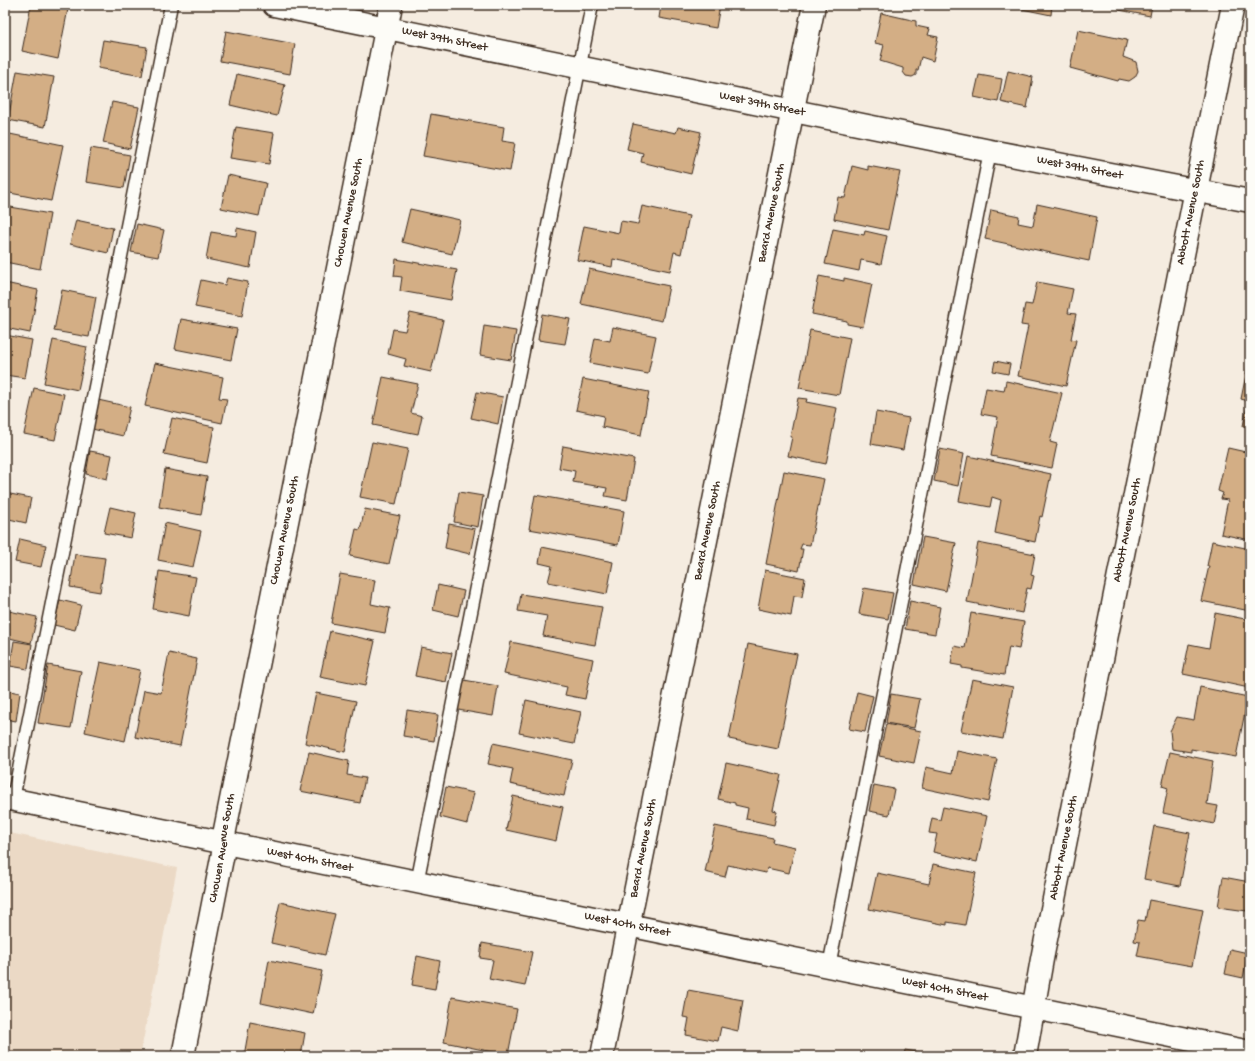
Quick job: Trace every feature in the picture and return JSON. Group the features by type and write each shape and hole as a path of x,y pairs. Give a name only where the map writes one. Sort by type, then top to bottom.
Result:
{"street":[{"name":"West 39th Street","path":"274,5 990,151 1250,201"},
{"name":"Chowen Avenue South","path":"183,1056 225,843 224,835 391,5"},
{"name":"Beard Avenue South","path":"602,1056 814,5"},
{"name":"Abbott Avenue South","path":"1025,1056 1042,959 1233,5"},
{"name":"West 40th Street","path":"9,798 417,883 1250,1052"}],"lane":[{"path":"9,798 171,5"},
{"path":"417,883 592,5"},
{"path":"829,966 990,151"}],"shaded area":[{"path":"5,832 177,868 140,1056 5,1056"}],"building":[{"path":"31,5 49,5 68,9 58,59 22,51"},
{"path":"661,5 720,5 716,28 659,18"},
{"path":"1023,5 1052,5 1051,15 1022,9"},
{"path":"1120,5 1152,5 1150,16 1119,10"},
{"path":"881,13 916,21 916,26 930,29 928,35 938,37 933,61 921,57 918,70 916,70 916,75 912,77 906,76 903,72 903,68 880,61 884,45 875,43"},
{"path":"1078,30 1127,40 1123,57 1136,62 1138,71 1135,77 1129,81 1119,79 1118,81 1070,68"},
{"path":"226,31 295,44 290,74 220,61"},
{"path":"103,40 147,47 142,76 98,68"},
{"path":"17,71 54,77 45,127 8,120"},
{"path":"1008,71 1033,77 1027,108 1001,102"},
{"path":"237,74 285,85 277,116 230,105"},
{"path":"979,75 1002,79 998,102 974,97"},
{"path":"112,102 139,107 130,149 103,143"},
{"path":"431,114 504,127 502,141 515,143 510,171 423,156"},
{"path":"633,124 676,133 678,127 701,132 691,174 641,162 643,153 627,149"},
{"path":"236,127 274,133 269,164 230,158"},
{"path":"5,133 63,145 51,201 5,192"},
{"path":"91,148 130,155 124,188 86,182"},
{"path":"852,166 868,170 868,166 900,172 888,230 834,219 838,197 845,198"},
{"path":"228,175 266,183 259,216 221,208"},
{"path":"1037,204 1097,217 1089,261 985,239 991,210 1019,216 1018,223 1033,226"},
{"path":"5,206 50,214 40,269 5,262"},
{"path":"642,206 689,216 681,254 674,252 670,271 613,259 612,267 577,260 584,226 619,233 621,221 638,224"},
{"path":"410,209 460,220 452,254 402,242"},
{"path":"76,220 113,228 108,253 70,244"},
{"path":"137,224 164,230 158,257 131,252"},
{"path":"237,228 256,232 250,268 206,259 211,232 236,236"},
{"path":"833,229 864,235 865,231 887,236 881,264 861,260 859,271 825,264"},
{"path":"396,259 457,270 451,300 400,291 402,277 394,276"},
{"path":"589,269 669,286 662,321 581,304"},
{"path":"819,276 844,281 844,278 872,284 863,327 847,324 847,321 812,314"},
{"path":"227,278 248,282 242,316 195,307 201,280 225,285"},
{"path":"1037,282 1073,289 1068,313 1076,314 1071,339 1076,340 1066,386 1018,376 1028,326 1021,325 1025,304 1032,305"},
{"path":"5,283 38,290 30,333 5,328"},
{"path":"62,290 96,297 89,337 54,331"},
{"path":"410,313 443,320 431,372 404,366 406,359 388,354 393,329 405,331"},
{"path":"542,314 570,319 565,344 538,340"},
{"path":"181,319 237,329 231,360 175,349"},
{"path":"484,326 516,331 511,360 480,355"},
{"path":"613,327 656,336 648,374 590,363 595,338 610,341"},
{"path":"810,330 850,338 839,395 799,388"},
{"path":"5,335 32,340 25,378 5,375"},
{"path":"53,340 87,347 78,390 44,383"},
{"path":"1250,355 1250,427 1243,426 1248,401 1241,399"},
{"path":"995,361 1010,364 1008,374 993,371"},
{"path":"155,363 223,377 219,398 227,399 222,423 145,406"},
{"path":"383,377 418,384 411,413 422,416 418,434 373,425"},
{"path":"583,379 649,392 641,435 602,427 604,416 576,410"},
{"path":"1006,381 1062,393 1050,442 1057,444 1052,468 991,456 998,417 981,414 986,388 1004,391"},
{"path":"34,388 64,394 55,440 24,434"},
{"path":"477,392 503,397 498,424 471,418"},
{"path":"798,398 807,399 806,402 837,408 826,464 788,456 792,437 790,437"},
{"path":"98,400 130,407 123,436 92,429"},
{"path":"876,412 909,418 903,450 871,444"},
{"path":"172,418 214,427 207,463 164,454"},
{"path":"372,442 408,449 396,504 360,497"},
{"path":"563,446 634,459 627,500 605,496 607,488 573,482 575,471 559,468"},
{"path":"1228,448 1250,453 1250,540 1221,534 1228,500 1221,499 1223,493 1218,491"},
{"path":"940,449 964,454 958,486 934,481"},
{"path":"90,451 112,455 107,479 86,474"},
{"path":"968,456 1051,474 1035,542 995,533 1001,500 992,497 990,507 959,501"},
{"path":"165,469 207,477 201,515 159,507"},
{"path":"784,471 824,479 810,545 802,544 800,549 803,549 799,571 766,564"},
{"path":"459,492 483,496 478,527 454,522"},
{"path":"5,493 31,498 26,523 5,518"},
{"path":"535,495 624,511 618,545 529,529"},
{"path":"110,507 136,513 131,538 104,533"},
{"path":"365,509 400,516 389,564 350,556 356,529 360,530"},
{"path":"165,523 201,531 193,567 158,560"},
{"path":"449,524 475,529 470,554 445,548"},
{"path":"923,537 956,543 946,591 914,584"},
{"path":"20,539 46,545 41,567 15,562"},
{"path":"1212,541 1250,549 1250,611 1201,601 1209,566 1207,566"},
{"path":"978,543 1035,554 1031,575 1034,576 1031,589 1027,588 1022,613 967,602"},
{"path":"542,547 613,562 607,594 548,582 552,566 539,563"},
{"path":"75,554 105,558 100,592 70,587"},
{"path":"765,570 805,578 802,597 794,596 791,616 758,609"},
{"path":"159,571 196,577 189,616 153,609"},
{"path":"340,574 375,580 371,604 390,608 385,633 331,623"},
{"path":"438,585 464,591 458,616 433,610"},
{"path":"864,588 893,593 888,619 859,614"},
{"path":"521,594 602,607 595,645 543,636 547,616 518,611"},
{"path":"60,600 81,605 75,630 54,625"},
{"path":"910,601 940,607 935,634 905,629"},
{"path":"9,611 37,617 31,643 5,637"},
{"path":"971,613 1024,622 1019,649 1009,647 1004,675 962,668 962,666 951,664 954,646 965,648"},
{"path":"1215,613 1250,620 1249,688 1183,674 1189,644 1209,648"},
{"path":"330,631 375,641 365,686 320,677"},
{"path":"14,641 32,644 28,669 10,666"},
{"path":"511,642 593,659 585,699 565,695 567,687 504,674"},
{"path":"748,644 797,654 778,749 729,739"},
{"path":"421,647 452,653 446,682 415,676"},
{"path":"169,653 197,659 180,746 135,737 144,690 161,693"},
{"path":"100,662 140,670 125,741 85,732"},
{"path":"48,665 81,671 71,728 38,723"},
{"path":"972,679 1013,687 1003,739 961,731"},
{"path":"464,680 498,686 493,716 458,710"},
{"path":"1200,687 1248,697 1236,757 1191,749 1191,752 1172,749 1170,731 1177,717 1194,720"},
{"path":"5,690 20,693 16,721 5,719"},
{"path":"857,692 873,696 865,732 849,729"},
{"path":"316,693 356,701 345,752 305,743"},
{"path":"891,694 920,699 914,728 886,723"},
{"path":"526,700 581,712 574,744 519,733"},
{"path":"407,710 438,715 434,741 403,736"},
{"path":"886,724 921,731 914,763 879,756"},
{"path":"493,743 572,760 564,796 510,784 513,769 488,764"},
{"path":"957,751 997,759 988,802 922,788 926,767 953,773"},
{"path":"309,752 349,761 347,775 365,778 360,803 300,791"},
{"path":"1170,752 1213,761 1207,804 1218,806 1214,824 1163,813 1168,788 1162,786"},
{"path":"726,763 781,775 773,810 777,811 774,825 746,819 748,808 718,799"},
{"path":"874,785 894,789 889,815 869,811"},
{"path":"446,787 474,793 467,824 440,817"},
{"path":"513,796 563,807 556,841 506,830"},
{"path":"943,807 987,816 977,862 933,852 937,834 929,833 932,818 940,820"},
{"path":"715,826 773,838 772,842 795,847 789,873 767,868 766,873 728,865 725,877 705,872"},
{"path":"1154,826 1190,833 1180,886 1144,879"},
{"path":"933,864 976,873 965,925 947,922 947,925 869,909 877,873 929,884"},
{"path":"1223,877 1250,882 1247,911 1218,907"},
{"path":"1149,900 1203,910 1192,966 1137,956 1140,942 1134,941 1138,920 1145,921"},
{"path":"280,902 335,914 325,955 271,943"},
{"path":"482,943 532,952 525,986 489,979 493,960 480,958"},
{"path":"1230,949 1248,953 1243,978 1225,974"},
{"path":"417,956 440,961 435,989 412,985"},
{"path":"269,960 322,971 313,1014 261,1003"},
{"path":"688,990 743,1000 738,1031 721,1027 718,1041 686,1035 689,1018 683,1017"},
{"path":"452,997 517,1009 508,1055 444,1042"},
{"path":"250,1022 305,1033 301,1056 244,1056"},
{"path":"905,1050 940,1056 904,1056"}]}
